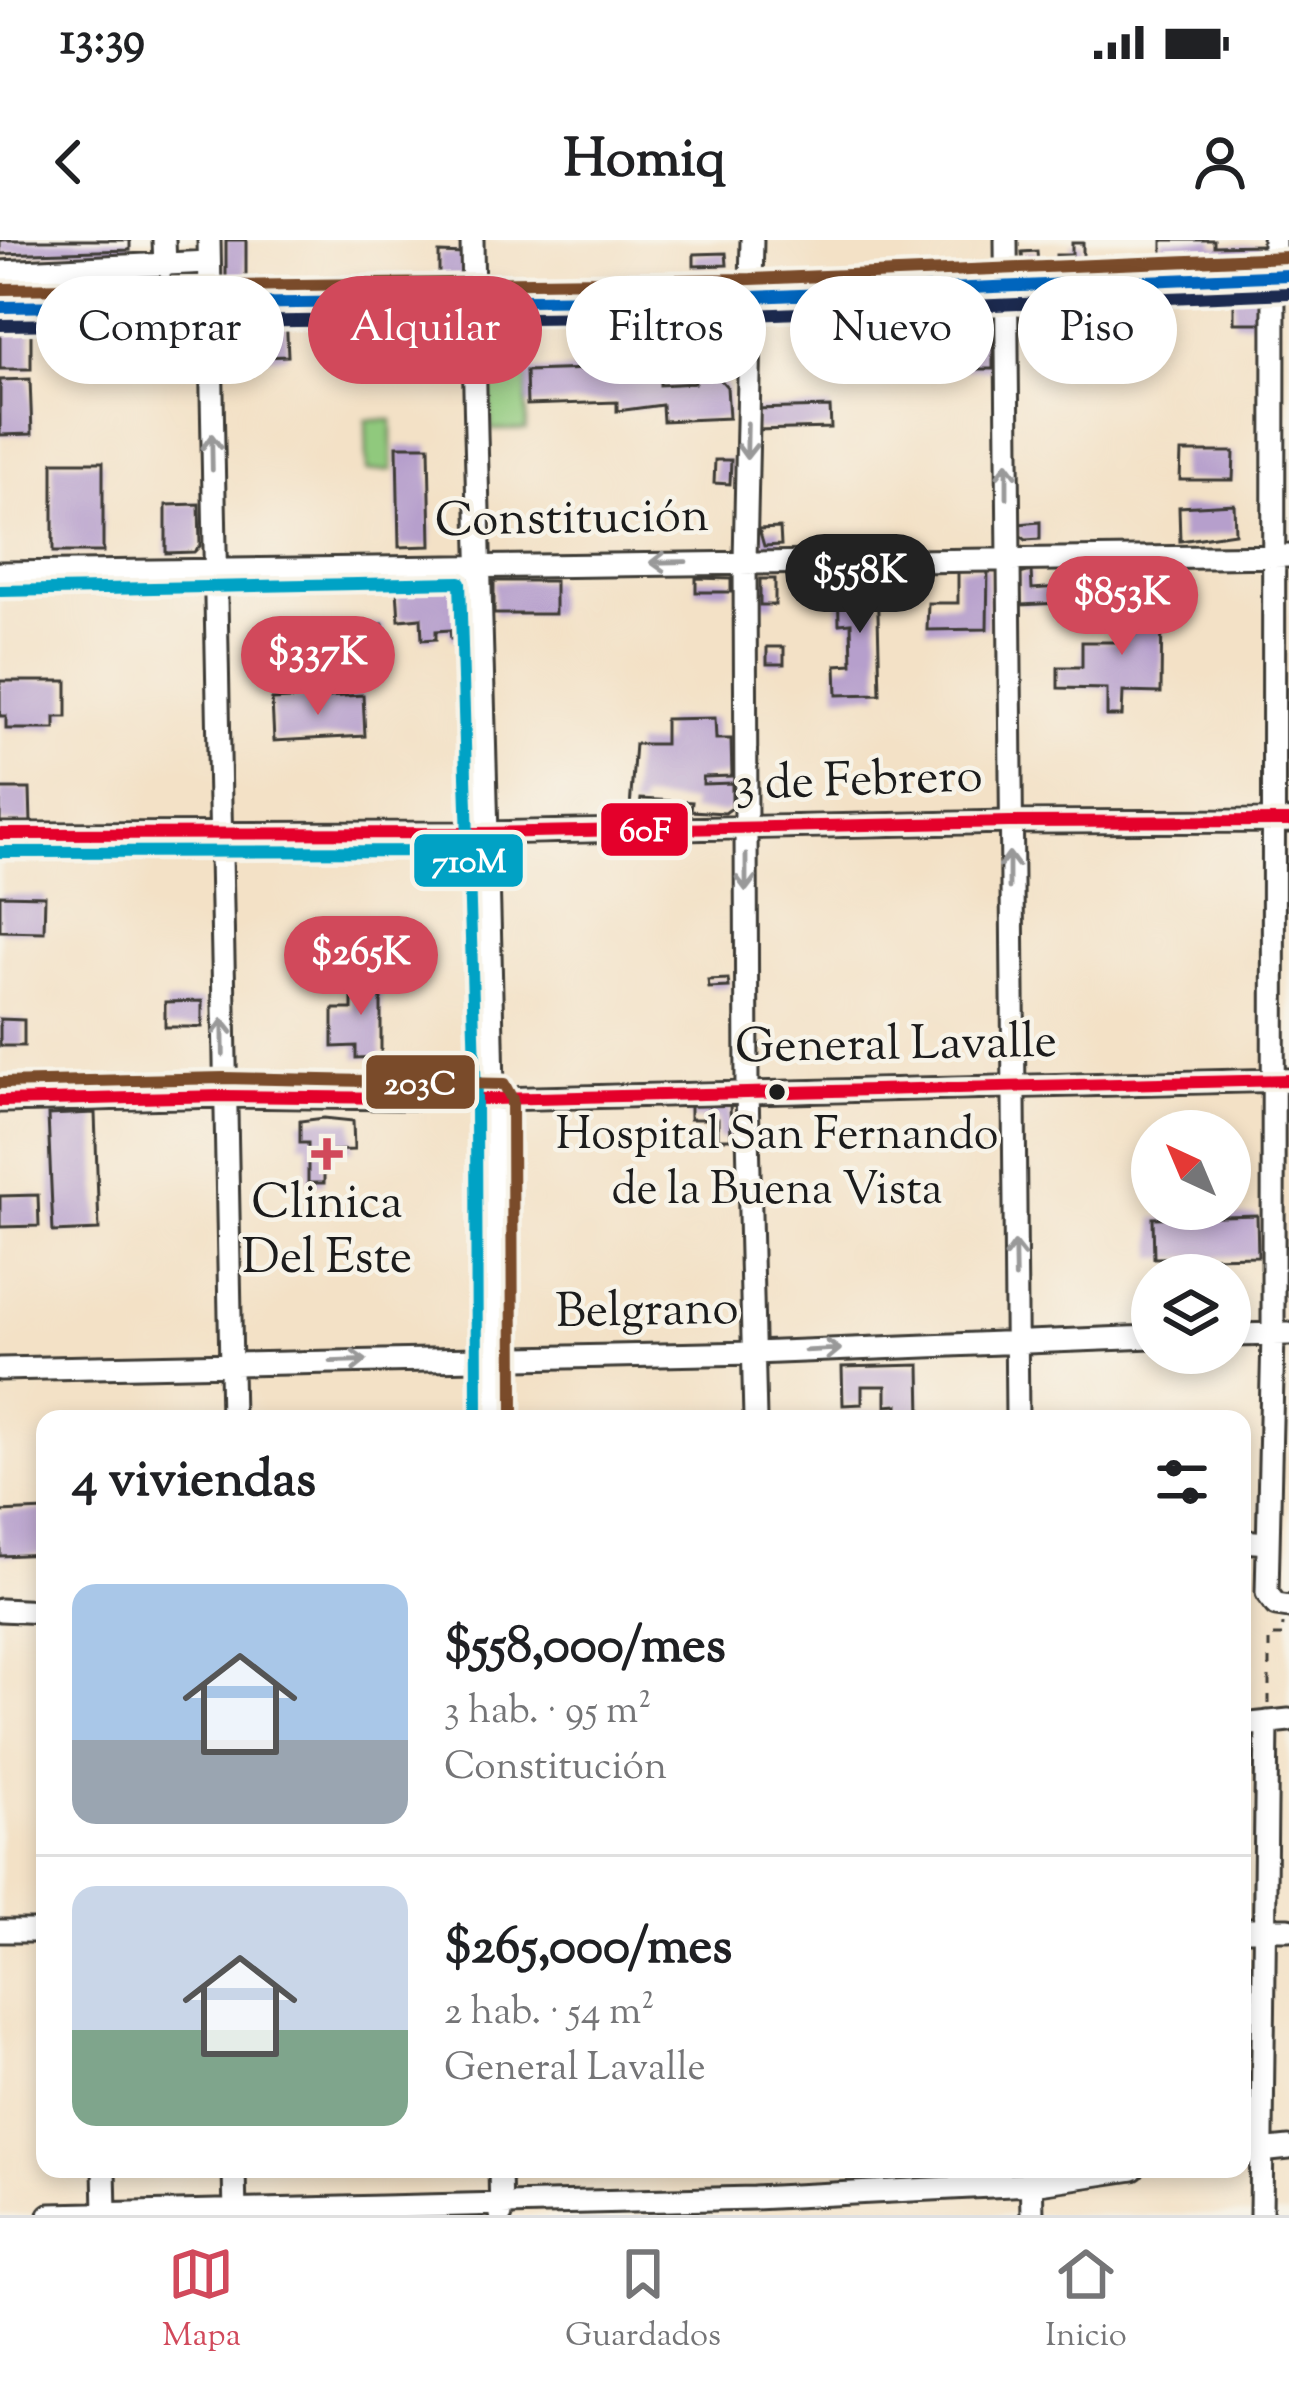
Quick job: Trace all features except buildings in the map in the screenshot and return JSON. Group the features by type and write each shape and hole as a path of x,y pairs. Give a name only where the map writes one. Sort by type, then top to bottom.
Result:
{"main road":[{"path":"766,296 1281,275"},
{"path":"0,307 36,306"}],"street":[{"path":"164,240 165,266"},
{"path":"472,240 473,276"},
{"path":"751,276 752,240"},
{"path":"1006,240 1017,1410"},
{"path":"1274,240 1281,275 1281,1334 1268,1543 1280,1603"},
{"path":"0,272 165,266 209,251"},
{"path":"211,384 232,1410"},
{"path":"474,384 494,1099 495,1410"},
{"path":"749,384 747,1090 755,1410"},
{"name":"Constitución","path":"0,573 1282,556"},
{"name":"3 de Febrero","path":"0,834 488,833 1009,821 1282,821"},
{"name":"General Lavalle","path":"0,1101 224,1096 494,1099 1281,1080"},
{"path":"1251,1335 1281,1334"},
{"name":"Belgrano","path":"0,1369 754,1353 1131,1337"},
{"path":"1251,1542 1268,1543"},
{"path":"0,1610 36,1612"},
{"path":"1261,2215 1252,2152 1278,1929 1275,1716"},
{"path":"0,1931 36,1931"},
{"path":"1252,2152 1289,2148"},
{"path":"104,2178 104,2212"},
{"path":"234,2178 235,2212"},
{"path":"500,2178 501,2209"},
{"path":"50,2215 755,2207 1014,2178"},
{"path":"1032,2178 1032,2215"}],"path":[{"path":"1275,1716 1270,1636 1282,1636 1280,1603"}],"green space":[{"path":"491,384 526,384 526,430 491,430"},
{"path":"366,420 392,420 392,470 367,471"}],"transit line":[{"name":"203C","path":"0,289 751,279 1288,257"},
{"path":"0,307 751,297 1289,275"},
{"path":"0,325 751,315 1289,293"},
{"name":"710M","path":"0,591 460,582 476,1099 477,1410"},
{"name":"60F","path":"0,834 488,833 1289,821"},
{"name":"710M","path":"0,852 488,851"},
{"name":"203C","path":"0,1083 224,1078 504,1084 512,1099 513,1410"},
{"name":"60F","path":"0,1101 224,1096 494,1099 1289,1080"}],"place":[{"name":"Hospital San Fernando de la Buena Vista","path":"777,1092"},
{"name":"Clinica Del Este","path":"327,1154"}]}
